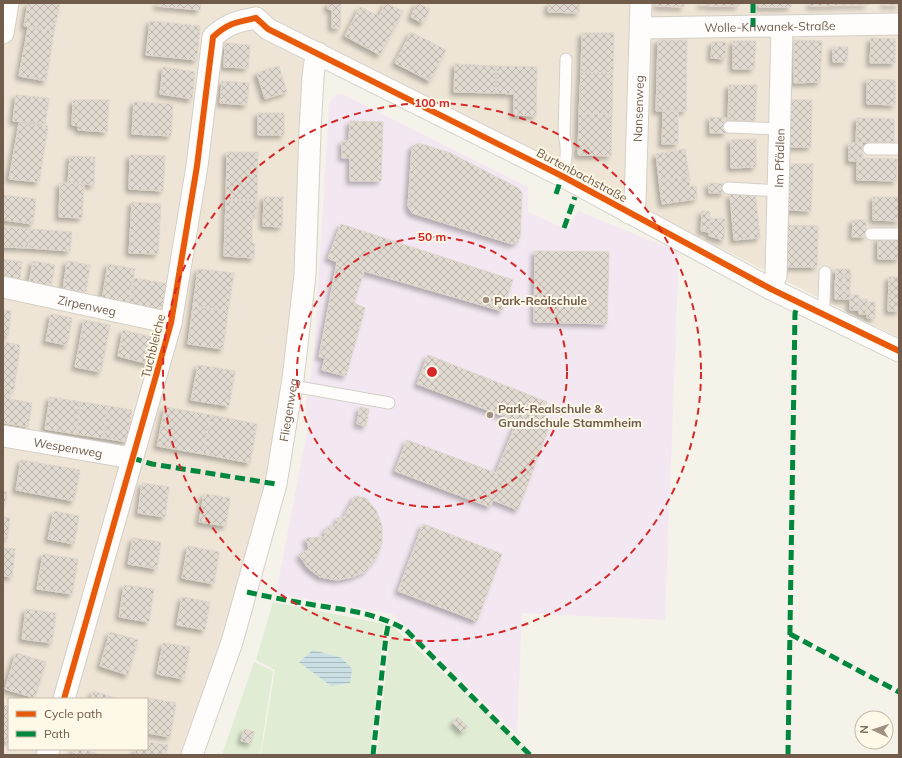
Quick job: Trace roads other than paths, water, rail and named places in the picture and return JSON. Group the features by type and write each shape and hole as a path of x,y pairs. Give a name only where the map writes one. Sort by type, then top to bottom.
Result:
{"street":[{"path":"3,33 8,3"},
{"name":"Nansenweg","path":"629,213 635,202 642,28 641,3"},
{"name":"Burtenbachstraße","path":"255,10 268,29 562,176 771,288 899,351"},
{"name":"Tuchbleiche","path":"64,698 132,458 160,367 171,323 197,166 213,37 224,27 255,10"},
{"name":"Wolle-Kriwanek-Straße","path":"642,28 899,24"},
{"name":"Im Pfädlen","path":"771,288 776,276 782,27"},
{"name":"Fliegenweg","path":"192,755 232,642 276,484 293,379 305,275 313,77 318,53"},
{"name":"Zirpenweg","path":"3,287 171,323"},
{"name":"Wespenweg","path":"3,436 132,458"}],"lane":[{"path":"562,176 565,168 566,144 564,135 566,58"},
{"path":"729,127 780,129"},
{"path":"869,149 899,149"},
{"path":"728,188 779,191"},
{"path":"871,234 899,234"},
{"path":"822,314 825,272"},
{"path":"304,388 389,403"}],"place":[{"name":"Park-Realschule","path":"486,300"},
{"name":"Park-Realschule & Grundschule Stammheim","path":"490,415"}]}
